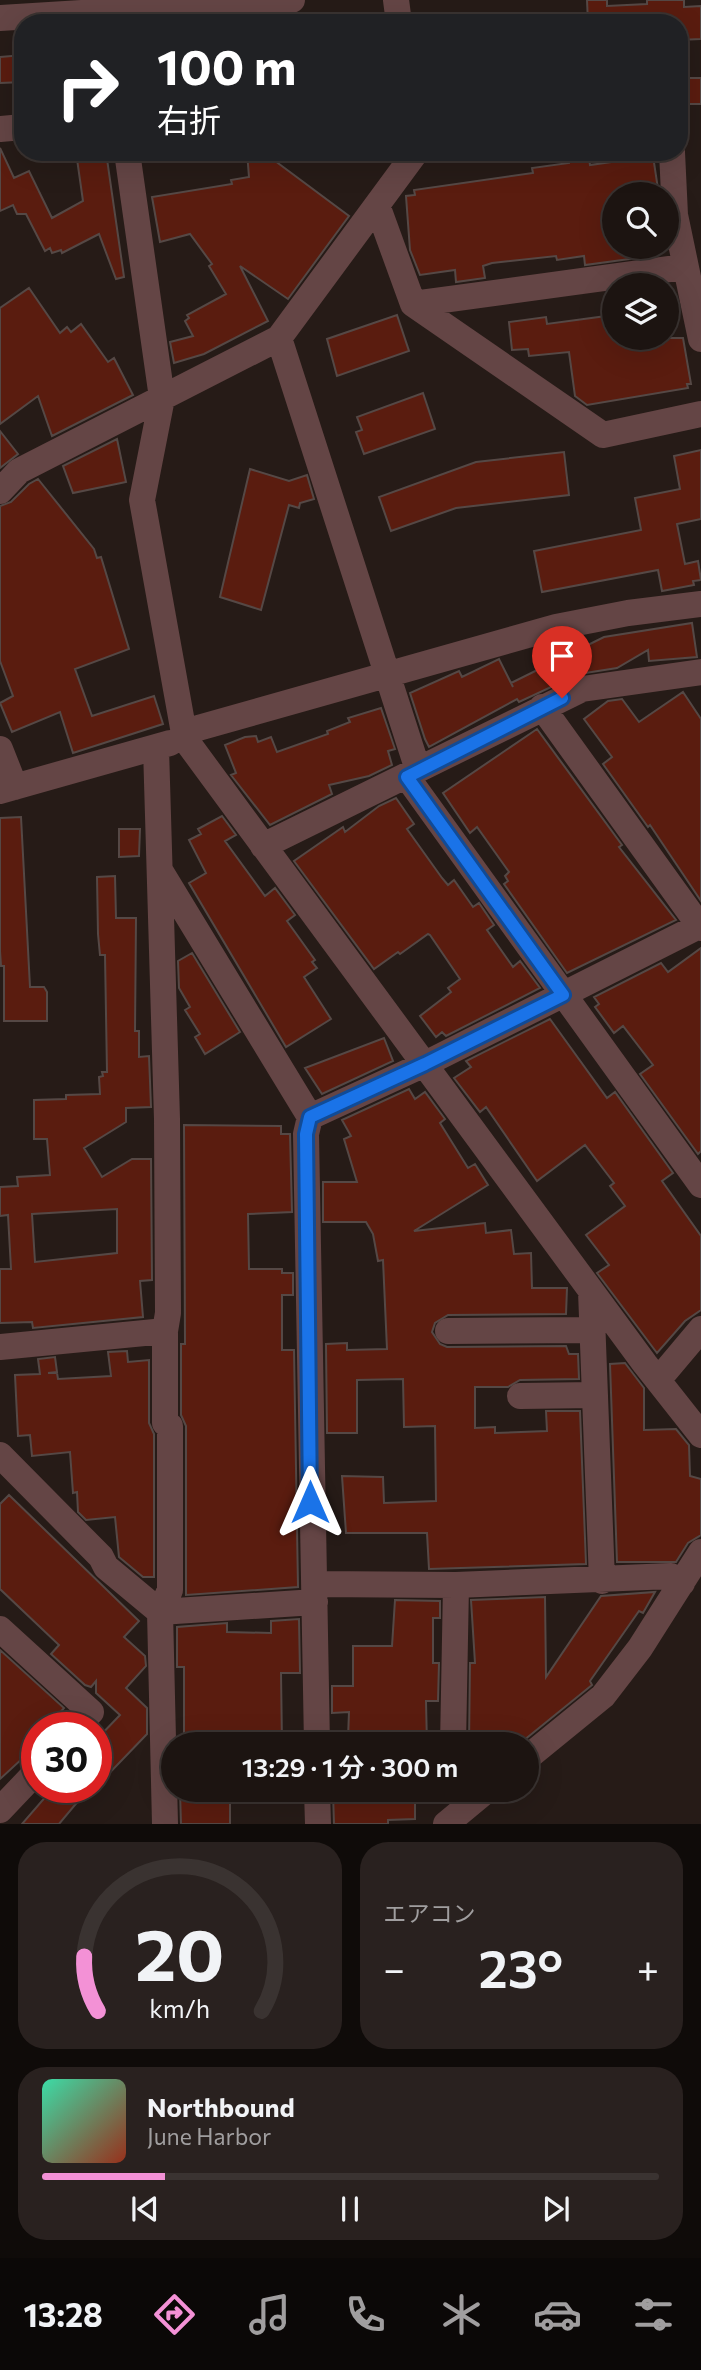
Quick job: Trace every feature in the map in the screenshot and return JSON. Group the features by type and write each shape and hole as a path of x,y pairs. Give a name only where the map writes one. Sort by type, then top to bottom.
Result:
{"street":[{"path":"67,14 292,0"},
{"path":"128,161 162,398 142,500 184,735 591,1291 701,1435"},
{"path":"0,491 19,471 279,338 409,161"},
{"path":"672,161 675,215 701,340"},
{"path":"377,205 412,304 603,435 701,414"},
{"path":"412,304 684,267"},
{"path":"279,338 389,676 412,774 563,995 701,1185"},
{"path":"0,749 7,789 156,748 184,735 556,627 628,613 701,604"},
{"path":"263,846 582,689 701,672"},
{"path":"310,1117 425,1064 700,926 542,707"},
{"path":"156,748 167,1133 169,1312 165,1331 165,1423 170,1426 170,1590 160,1612 165,1824"},
{"path":"161,871 310,1117 306,1134 310,1502 314,1504 317,1732"},
{"path":"591,1291 602,1581"},
{"path":"659,1380 701,1329"},
{"path":"448,1331 591,1330"},
{"path":"0,1347 165,1331"},
{"path":"520,1396 595,1395"},
{"path":"0,1455 101,1557 106,1567 160,1612 315,1593 456,1584 602,1581 671,1576 682,1583"},
{"path":"539,1748 603,1696 640,1648 701,1552"},
{"path":"453,1732 456,1584"},
{"path":"0,1629 91,1712"},
{"path":"0,1810 21,1787"},
{"path":"317,1802 318,1824"}],"building":[{"path":"587,0 607,0 607,6 647,4 647,0 684,0 684,7 701,6 701,39 688,40 688,14 588,14"},
{"path":"14,56 14,82 0,83 0,57"},
{"path":"688,78 701,78 701,104 688,104"},
{"path":"0,148 14,178 29,171 52,218 83,201 77,161 107,161 124,277 116,279 99,234 62,253 61,250 52,253 50,248 45,251 26,214 17,214 13,205 0,211"},
{"path":"248,161 275,161 349,216 288,299 240,266 268,321 204,354 174,363 170,342 193,336 185,321 189,318 187,315 226,294 209,266 212,264 190,234 160,242 152,197 232,184 231,180 249,177"},
{"path":"569,161 589,161 590,165 618,161 654,161 657,182 602,182 602,259 630,259 585,265 584,256 557,260 556,256 492,263 483,266 485,278 456,282 455,270 420,275 410,250 406,196 415,195 414,190 533,173 532,168"},
{"path":"29,288 60,333 67,327 71,332 81,324 108,362 114,358 133,395 52,436 38,396 0,424 0,308"},
{"path":"397,315 409,351 337,376 327,339"},
{"path":"546,317 547,324 602,317 602,350 679,350 679,338 683,338 691,384 687,384 688,388 587,405 575,396 569,352 529,356 528,349 512,350 509,322"},
{"path":"423,393 435,429 364,454 356,432 362,430 357,417"},
{"path":"0,431 18,454 0,468"},
{"path":"117,439 126,482 73,493 63,466"},
{"path":"701,450 701,519 677,524 685,564 698,561 701,580 693,581 694,585 662,591 658,570 542,592 534,551 641,530 635,498 680,489 674,456"},
{"path":"564,452 569,495 456,508 391,531 379,497 476,462"},
{"path":"250,469 289,481 307,475 314,499 300,503 299,508 289,505 261,610 220,597"},
{"path":"38,479 94,549 97,558 101,557 129,649 75,669 92,716 154,696 163,724 73,753 60,712 12,732 0,703 13,696 0,661 0,506 11,502"},
{"path":"692,623 697,657 649,661 648,650 617,668 579,674 519,702 517,699 429,747 410,693 459,671 462,677 499,659 511,683 604,637"},
{"path":"683,692 701,719 701,901 650,825 648,827 603,764 612,757 584,719 608,701 622,699 639,722"},
{"path":"381,708 395,749 388,751 392,765 369,776 329,785 332,794 270,825 231,775 236,773 225,745 245,737 256,736 258,742 271,737 277,752 328,734 327,731 350,722 348,718"},
{"path":"537,729 622,845 619,847 676,920 567,973 504,884 508,881 505,876 509,872 477,827 470,833 443,793"},
{"path":"396,798 414,824 407,829 442,878 448,885 454,880 473,907 479,903 494,925 487,930 513,967 520,961 540,988 446,1036 442,1032 436,1037 420,1016 451,992 448,988 460,979 430,935 374,969 294,861 343,827 345,832 379,806"},
{"path":"222,816 236,835 225,841 265,896 275,888 295,915 287,921 315,960 312,962 317,968 304,977 331,1019 286,1047 189,883 206,873 189,840 201,834 198,829"},
{"path":"21,817 30,987 44,987 47,992 47,1021 4,1021 4,966 1,966 0,951 0,818"},
{"path":"119,829 140,829 139,856 119,857"},
{"path":"115,876 116,918 136,918 135,1031 139,1031 139,1057 149,1056 151,1107 126,1108 126,1122 84,1148 102,1177 132,1159 151,1159 152,1280 140,1281 143,1317 33,1328 32,1322 0,1323 0,1269 11,1269 8,1215 0,1216 0,1187 18,1186 17,1177 50,1175 47,1139 34,1139 34,1100 100,1094 99,1077 103,1076 102,1072 107,1072 105,955 100,955 97,877","holes":["117,1209 117,1253 35,1262 32,1214"]},
{"path":"701,948 701,1151 698,1154 640,1074 653,1065 623,1026 614,1033 595,1007 599,1004 594,997 661,963 668,972"},
{"path":"192,953 240,1032 205,1054 195,1037 200,1034 185,1010 190,1007 179,988 178,961"},
{"path":"550,1019 607,1098 615,1092 673,1173 662,1181 701,1236 701,1310 685,1321 657,1353 597,1273 609,1265 586,1235 625,1206 610,1186 614,1183 585,1145 537,1181 486,1107 480,1112 454,1078 471,1067 466,1061"},
{"path":"384,1038 393,1061 322,1094 305,1068"},
{"path":"409,1089 415,1099 425,1092 445,1119 440,1123 468,1168 475,1164 488,1185 414,1231 485,1223 486,1233 511,1230 514,1254 531,1253 532,1288 567,1288 566,1314 448,1315 435,1323 432,1332 440,1344 447,1347 566,1346 569,1354 578,1354 579,1379 520,1380 508,1387 475,1387 475,1428 495,1427 495,1433 547,1431 546,1411 580,1411 586,1564 429,1569 427,1533 346,1533 342,1476 383,1477 384,1503 436,1501 435,1426 404,1427 403,1379 357,1380 357,1433 327,1433 326,1344 347,1343 347,1350 387,1349 383,1260 378,1261 373,1234 366,1222 323,1222 323,1182 357,1182 344,1139 351,1136 342,1120"},
{"path":"184,1125 281,1126 281,1134 290,1134 292,1212 248,1214 249,1269 282,1269 282,1273 293,1273 293,1295 282,1295 282,1350 294,1350 298,1587 186,1595 186,1426 181,1415 181,1344 185,1344"},
{"path":"127,1351 128,1362 149,1360 149,1423 154,1434 154,1577 143,1577 119,1557 115,1517 86,1520 78,1512 77,1492 73,1493 70,1452 32,1456 30,1435 18,1436 15,1375 40,1374 38,1359 55,1357 57,1372 48,1373 57,1373 58,1379 111,1376 108,1352"},
{"path":"625,1363 644,1388 644,1430 676,1429 689,1445 690,1476 701,1479 701,1535 688,1543 676,1562 617,1562 610,1364"},
{"path":"9,1495 139,1621 124,1637 145,1656 146,1666 126,1688 147,1708 147,1734 112,1770 112,1723 120,1715 96,1693 96,1681 91,1687 85,1685 51,1654 59,1645 0,1589 0,1504"},
{"path":"655,1592 643,1613 639,1611 590,1681 592,1685 534,1732 469,1732 470,1663 475,1663 471,1600 545,1597 546,1677 601,1596"},
{"path":"395,1600 440,1601 440,1618 433,1618 433,1663 439,1663 438,1701 426,1701 427,1732 348,1732 349,1712 332,1713 332,1686 353,1686 353,1646 392,1646"},
{"path":"299,1619 300,1673 281,1673 282,1732 184,1732 184,1667 177,1667 177,1627 227,1623 227,1632 271,1633 271,1621"},
{"path":"0,1650 64,1708 61,1712 21,1712 21,1760 0,1779"},
{"path":"180,1802 230,1802 230,1824 181,1824"},
{"path":"333,1802 415,1802 415,1819 388,1820 388,1824 334,1824"},
{"path":"40,1803 77,1803 59,1824 22,1824"}],"route":[{"path":"310,1502 306,1134 310,1117 425,1064 563,995 407,777 562,698"}]}
